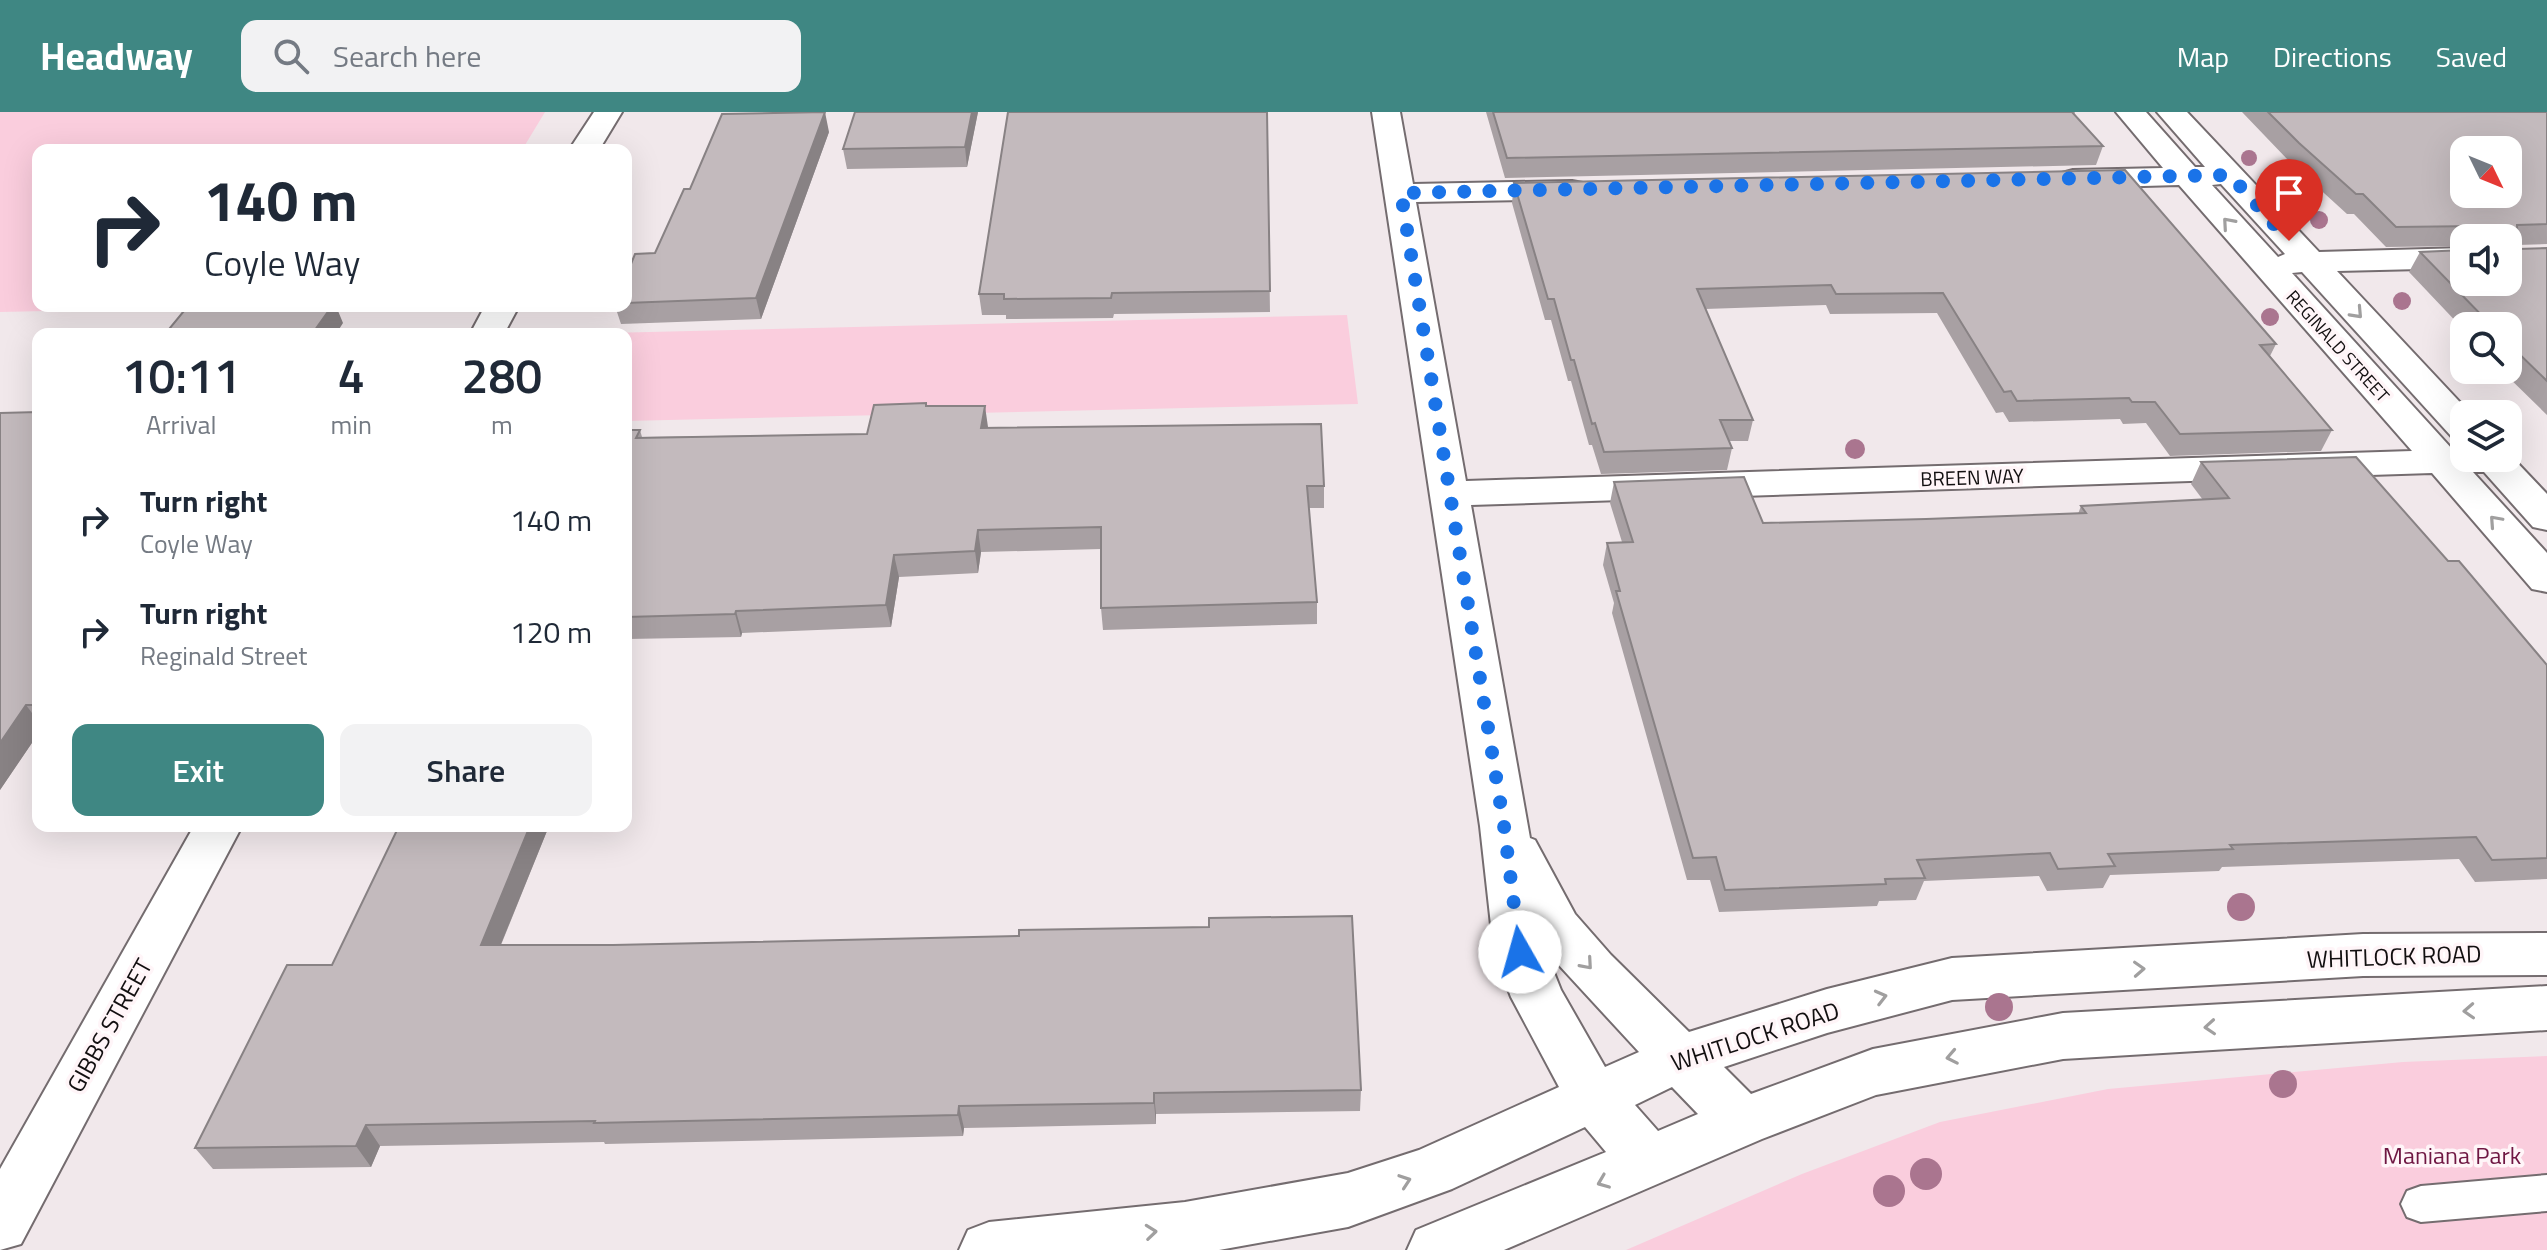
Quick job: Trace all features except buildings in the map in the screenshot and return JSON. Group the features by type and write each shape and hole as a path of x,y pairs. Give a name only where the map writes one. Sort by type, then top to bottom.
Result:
{"street":[{"path":"591,144 608,112"},
{"path":"1386,112 1504,826 1520,952 1537,997 1593,1096 1650,1163"},
{"name":"REGINALD STREET","path":"2130,112 2547,579"},
{"name":"REGINALD STREET","path":"2171,112 2450,413"},
{"path":"2046,179 2230,175"},
{"path":"1401,193 1606,189"},
{"path":"2263,264 2450,258"},
{"name":"BREEN WAY","path":"1450,494 2450,462"},
{"path":"2505,472 2547,518"},
{"path":"1504,826 1557,928 1593,970 1742,1122"},
{"name":"GIBBS STREET","path":"0,1225 215,832"},
{"name":"WHITLOCK ROAD","path":"989,1250 1185,1229 1348,1200 1432,1171 1681,1058 1827,1011 1952,979 2363,955 2547,954"},
{"path":"1437,1250 1742,1122 1873,1072 2063,1036 2547,1008"}],"lane":[{"path":"2421,1204 2547,1193"}],"green space":[{"path":"0,112 545,112 526,144 32,144 32,311 0,312"},
{"path":"1347,315 1358,404 632,421 632,332"},
{"name":"Maniana Park","path":"2547,1056 2547,1250 1626,1250 1802,1174 1940,1122 2108,1089 2403,1062"}],"route":[{"path":"1520,952 1504,826 1401,193 2230,175 2289,241"}]}
